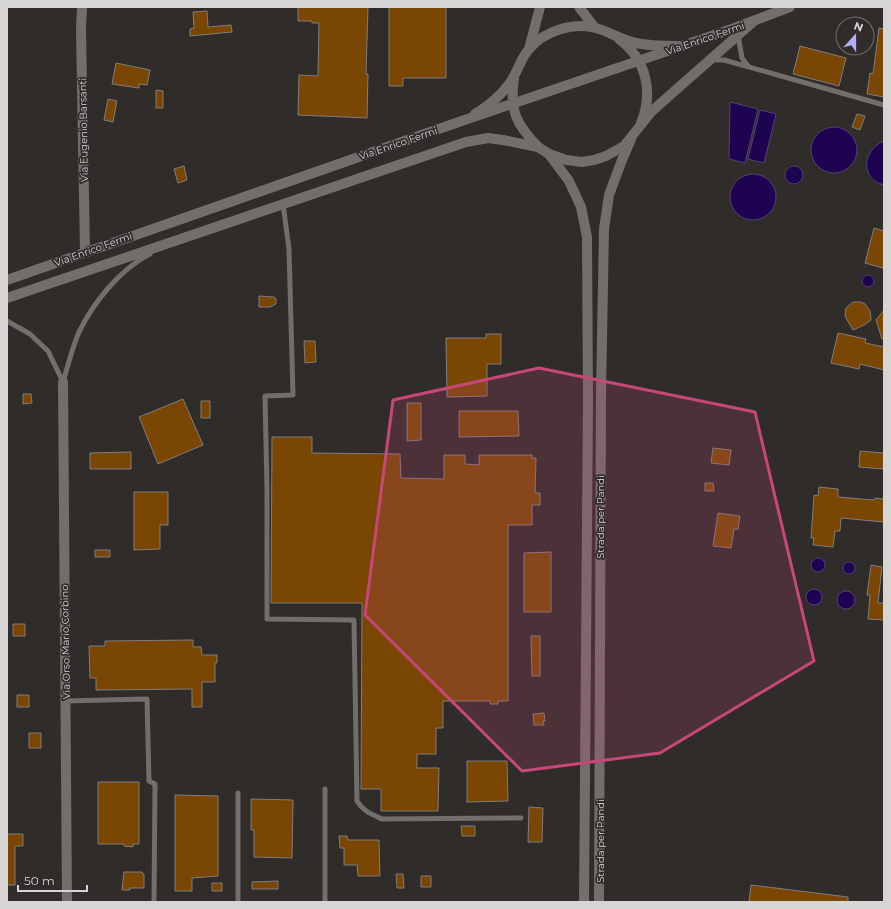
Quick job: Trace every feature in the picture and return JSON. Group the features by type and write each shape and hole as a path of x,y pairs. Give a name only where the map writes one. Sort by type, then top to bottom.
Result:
{"street":[{"name":"Via Eugenio Barsanti","path":"82,7 81,29 85,252"},
{"path":"529,49 540,7"},
{"path":"579,7 595,28"},
{"name":"Via Enrico Fermi","path":"7,280 468,118 684,46 790,7"},
{"path":"684,46 647,45 635,43 595,28 582,26 554,31 540,39 529,49 520,61 515,75 513,88 514,111 524,131 538,147 549,154 566,160 582,162 594,160 616,152 632,138 652,111 754,21"},
{"path":"613,34 627,45 639,60 647,84 648,99 640,126"},
{"path":"468,118 487,107 498,98 515,75"},
{"name":"Via Enrico Fermi","path":"7,298 454,146 488,138 538,147"},
{"name":"Strada per Pandi","path":"600,902 601,394 604,229 609,195 632,138"},
{"name":"Strada per Pandi","path":"549,154 569,181 581,207 587,237 586,355 588,400 584,902"},
{"name":"Via Orso Mario Corbino","path":"63,382 67,902"}],"lane":[{"path":"729,30 734,31 738,35 740,53 750,68"},
{"path":"708,62 718,59 724,60 884,105"},
{"path":"284,204 290,249 293,394 265,396 267,619 354,620 358,801 361,808 370,814 382,818 521,818"},
{"path":"63,382 79,333 99,298 138,260 174,242"},
{"path":"7,322 30,334 48,351 63,382"},
{"path":"65,701 147,699 149,781 155,784 154,902"},
{"path":"325,789 325,902"},
{"path":"238,794 238,902"}],"highlighted area":[{"path":"539,368 755,412 814,661 660,753 522,771 365,615 393,400"}],"shaded area":[{"path":"730,102 758,109 745,163 729,159"},
{"path":"760,110 776,114 764,163 748,159"},
{"path":"829,127 839,127 847,131 853,137 857,145 857,155 853,163 847,169 839,173 829,173 821,169 815,163 811,155 811,145 815,137 821,131"},
{"path":"884,141 884,185 876,182 871,177 867,164 871,151"},
{"path":"790,166 798,166 803,171 801,182 798,184 790,184 785,179 785,171"},
{"path":"753,174 766,178 772,184 776,197 772,210 766,216 753,220 740,216 734,210 730,197 734,184 740,178"},
{"path":"868,275 872,277 874,281 872,285 868,287 864,285 862,281 864,277"},
{"path":"815,558 821,558 825,562 825,568 821,572 815,572 811,568 811,562"},
{"path":"847,562 851,562 855,568 851,574 847,574 843,570 843,566"},
{"path":"811,589 817,589 822,594 820,603 817,605 811,605 806,600 806,594"},
{"path":"842,591 850,591 855,596 853,607 850,609 842,609 837,604 837,596"}],"building":[{"path":"298,7 368,7 366,74 368,74 367,118 298,115 299,75 318,76 319,23 312,23 312,21 298,21"},
{"path":"389,7 446,7 446,78 403,78 403,86 389,86"},
{"path":"207,11 208,27 231,25 232,32 190,36 190,29 194,28 193,12"},
{"path":"879,28 884,29 884,97 867,94 870,73 873,74"},
{"path":"800,46 846,58 839,86 793,74"},
{"path":"116,63 150,70 147,85 139,84 139,88 112,84"},
{"path":"156,90 163,91 163,108 156,108"},
{"path":"108,99 117,101 113,122 104,120"},
{"path":"857,114 865,116 860,130 852,127"},
{"path":"184,166 187,180 178,183 174,169"},
{"path":"874,228 884,231 883,268 865,263"},
{"path":"259,296 274,297 276,299 276,304 270,307 259,307"},
{"path":"853,302 861,302 865,304 870,311 871,320 853,330 845,316 846,308"},
{"path":"884,310 884,338 882,339 876,320"},
{"path":"838,333 866,339 865,343 884,347 884,370 860,364 859,369 831,363"},
{"path":"486,334 501,334 501,364 487,364 487,396 447,397 446,338 486,338"},
{"path":"304,341 315,341 316,362 305,363"},
{"path":"23,394 31,394 32,403 23,404"},
{"path":"183,399 203,445 158,464 139,417"},
{"path":"201,401 210,401 210,418 201,418"},
{"path":"407,403 421,403 421,440 407,441"},
{"path":"459,411 518,411 519,436 459,437"},
{"path":"272,437 312,437 312,453 400,454 401,478 444,479 444,455 465,455 465,464 479,465 479,455 532,455 532,458 536,458 535,493 540,493 540,505 532,505 532,525 508,525 508,701 498,701 498,704 490,704 490,701 443,701 443,728 436,728 436,754 417,754 417,768 439,768 438,811 381,811 381,789 361,789 362,603 271,603"},
{"path":"713,448 731,450 729,465 711,463"},
{"path":"860,451 884,453 883,469 859,467"},
{"path":"131,452 131,469 90,469 90,453"},
{"path":"705,483 713,483 714,491 705,491"},
{"path":"819,487 838,489 838,497 874,500 875,498 884,499 884,522 841,518 840,531 835,531 833,547 813,545 814,538 811,538 814,495 818,496"},
{"path":"134,492 168,492 168,525 160,525 160,549 134,550"},
{"path":"718,513 740,516 738,529 734,529 731,548 713,546"},
{"path":"95,550 110,550 110,557 95,557"},
{"path":"551,552 551,612 524,612 524,553"},
{"path":"871,565 882,567 878,603 884,603 884,620 868,619 870,595 867,595"},
{"path":"13,624 25,624 25,636 13,636"},
{"path":"531,636 540,636 540,676 532,676"},
{"path":"193,640 193,647 201,647 202,655 217,655 217,663 215,663 215,682 202,682 202,707 192,707 192,689 96,690 96,678 90,678 89,646 105,646 105,641"},
{"path":"17,695 29,695 29,707 17,707"},
{"path":"544,713 544,725 534,725 533,714"},
{"path":"29,733 41,733 41,748 29,748"},
{"path":"467,761 507,761 508,801 467,802"},
{"path":"98,782 139,782 139,844 133,844 133,847 124,846 124,844 98,844"},
{"path":"175,795 218,796 218,876 192,878 192,891 175,891"},
{"path":"251,799 293,800 292,858 254,857 254,830 251,830"},
{"path":"529,807 543,808 542,842 528,842"},
{"path":"461,826 475,826 475,836 462,836"},
{"path":"7,834 23,834 23,846 15,846 15,885 7,885"},
{"path":"339,836 347,836 348,840 379,840 380,876 358,876 357,865 344,865 344,848 340,848"},
{"path":"124,872 142,872 144,875 144,888 130,888 130,890 122,890"},
{"path":"396,874 403,874 404,888 397,888"},
{"path":"421,876 431,876 431,887 421,887"},
{"path":"278,881 278,889 252,889 252,882"},
{"path":"212,883 222,883 222,891 212,891"},
{"path":"751,885 848,897 848,902 749,902"}]}
